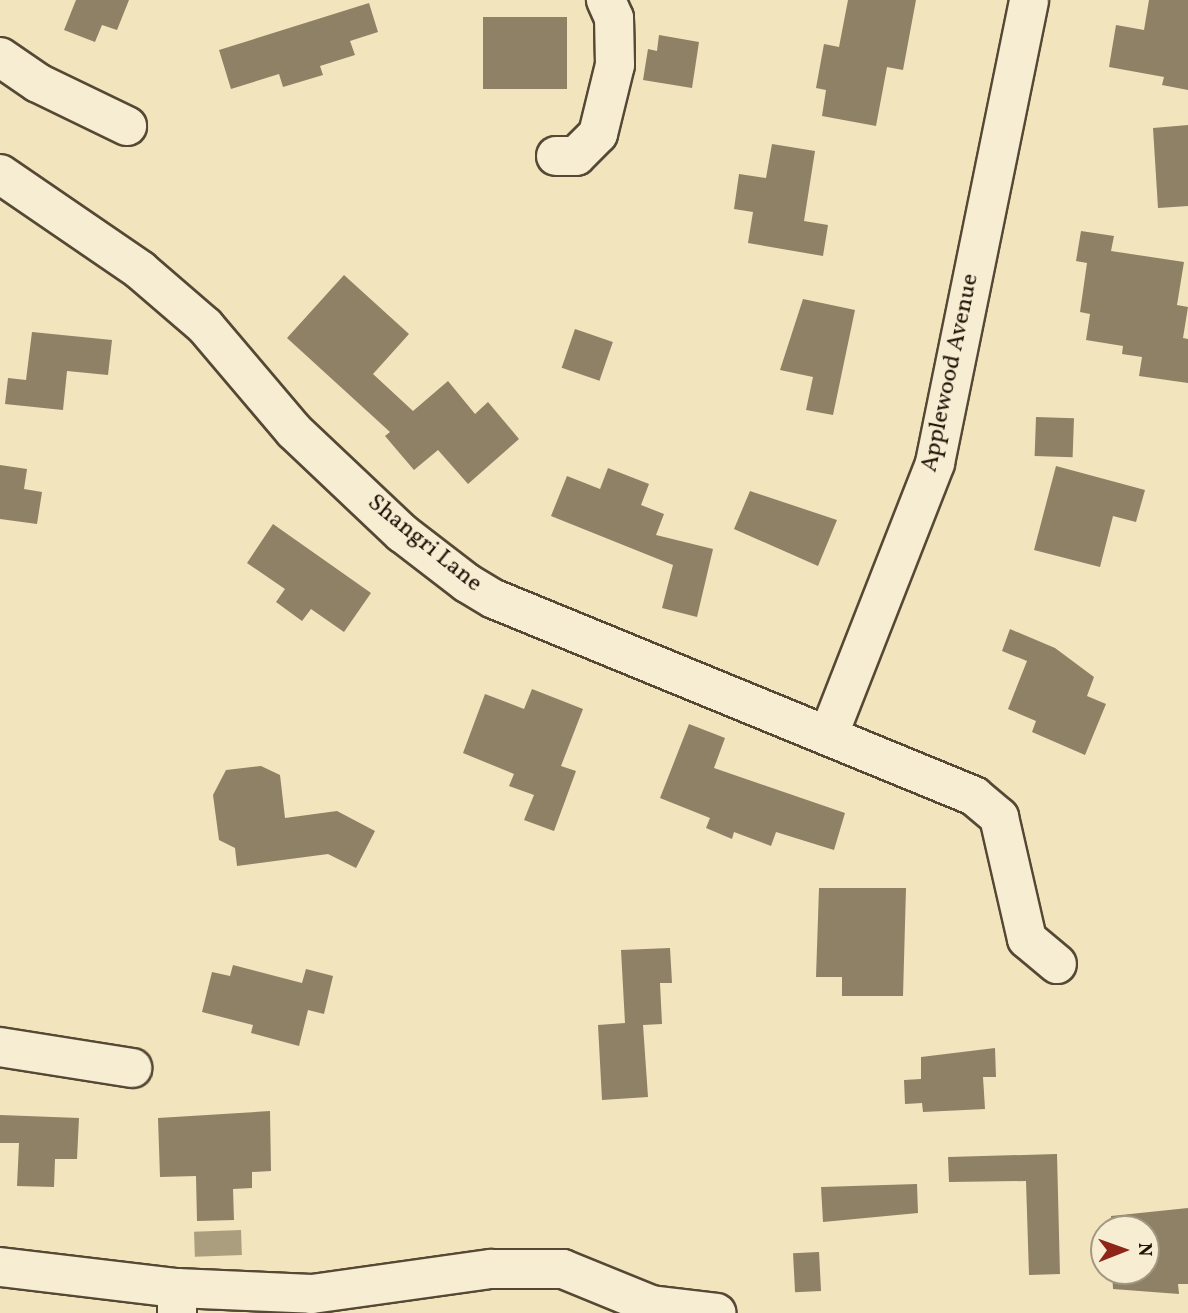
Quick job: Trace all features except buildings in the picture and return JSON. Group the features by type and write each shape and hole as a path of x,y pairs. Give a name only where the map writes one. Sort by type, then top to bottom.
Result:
{"street":[{"path":"556,156 576,156 598,134 615,65 614,18 606,0"},
{"name":"Applewood Avenue","path":"829,734 934,463 1029,0"},
{"path":"0,57 38,83 127,125"},
{"name":"Shangri Lane","path":"0,174 140,270 205,326 294,431 402,533 467,583 506,604 829,734 974,796 999,817 1027,939 1057,964"},
{"path":"0,1047 132,1068"},
{"path":"0,1267 177,1300 312,1294 491,1269 563,1269 651,1306 717,1313"}],"shaded area":[{"path":"241,1230 242,1255 195,1257 194,1232"}]}
